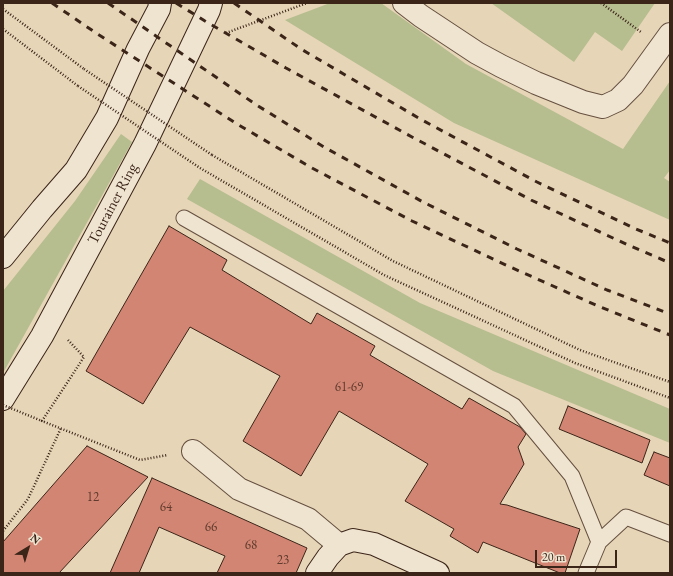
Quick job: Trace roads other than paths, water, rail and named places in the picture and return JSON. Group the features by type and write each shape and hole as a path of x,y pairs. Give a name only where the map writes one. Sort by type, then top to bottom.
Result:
{"main road":[{"name":"Tourainer Ring","path":"3,399 42,336 145,144 211,3"},
{"path":"404,3 477,54 536,83 583,102 603,107 618,100 633,85 670,34"},
{"path":"3,257 76,170 107,118 138,49 161,5"},
{"path":"193,451 239,489 308,519 339,545"},
{"path":"317,573 328,557 339,545 353,540 374,544 438,573"}],"lane":[{"path":"184,218 514,406 572,476 599,542"},
{"path":"586,573 599,542 626,517 670,534"}],"railway":[{"path":"52,3 237,124 312,168 412,221 508,266 598,306 670,335"},
{"path":"108,3 255,104 324,147 423,202 517,249 607,290 670,314"},
{"path":"176,3 286,68 531,200 670,263"},
{"path":"234,3 301,49 422,120 537,182 636,229 670,243"}]}
